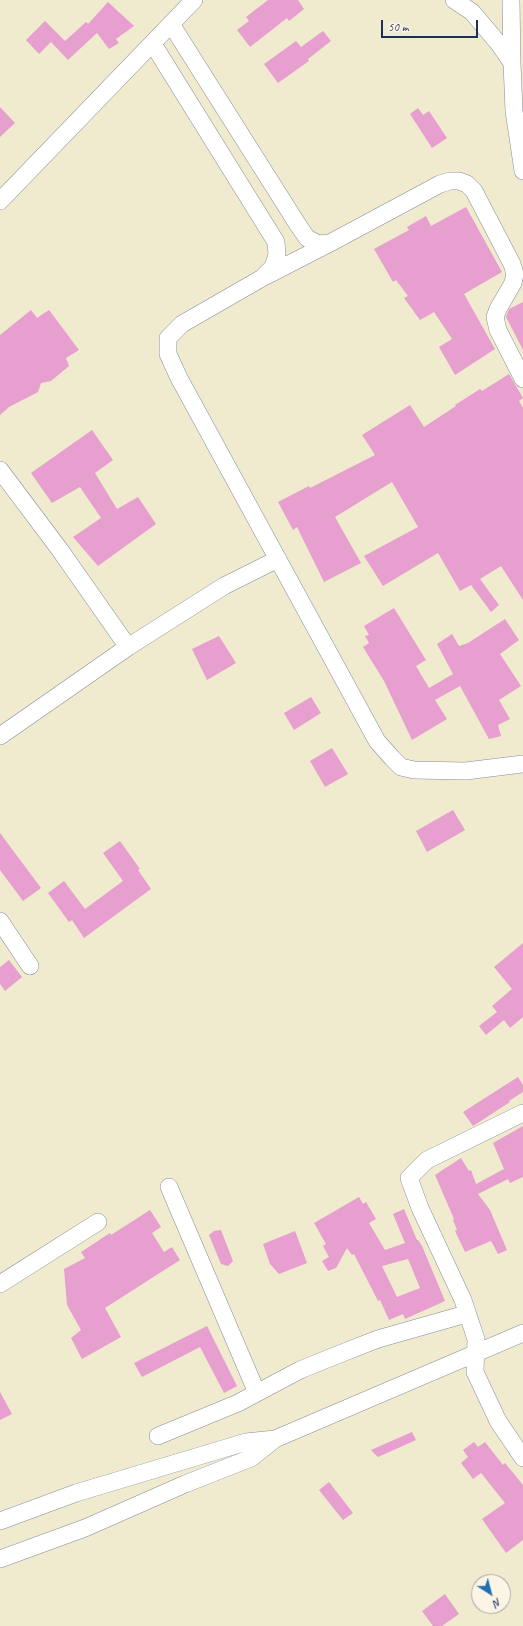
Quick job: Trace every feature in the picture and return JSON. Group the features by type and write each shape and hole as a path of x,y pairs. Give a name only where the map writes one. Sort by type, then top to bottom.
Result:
{"street":[{"path":"0,201 194,0"},
{"path":"454,0 472,12 499,44 512,63"},
{"path":"511,0 514,110 523,171"},
{"path":"172,24 307,238 318,244 330,243"},
{"path":"153,44 276,242 277,255 273,268 262,278"},
{"path":"523,379 498,330 495,317 513,283 515,274 512,264 474,191 467,184 459,181 450,181 440,184 262,278 182,324 168,338 168,354 179,378 377,741 401,767 414,770 466,771 523,764"},
{"path":"0,470 60,550 128,647"},
{"path":"0,736 128,647 224,586 278,559"},
{"path":"0,921 30,966"},
{"path":"523,1113 427,1160 409,1178 420,1208 460,1294 476,1339 475,1372 498,1421 523,1458"},
{"path":"169,1187 257,1393"},
{"path":"0,1284 98,1222"},
{"path":"158,1436 206,1417 257,1393 300,1370 378,1339 466,1314"},
{"path":"0,1559 85,1528 185,1484 251,1458 275,1439 523,1333"},
{"path":"0,1521 76,1493 239,1444 275,1439"}],"building":[{"path":"268,0 298,0 304,9 289,21 287,18 250,47 237,30 249,21 246,17"},
{"path":"108,2 134,26 116,39 119,43 109,49 97,33 68,60 51,42 39,54 26,40 45,21 65,41 86,22 88,24"},
{"path":"323,31 331,41 308,59 309,61 278,83 264,64 296,41 301,47"},
{"path":"0,107 15,123 0,137"},
{"path":"418,108 423,115 429,111 447,138 432,148 410,114"},
{"path":"466,207 502,272 464,294 495,349 455,375 439,347 452,339 434,312 420,320 404,298 408,296 396,280 393,282 374,249 409,230 407,227 426,216 431,226"},
{"path":"523,302 523,350 506,317 509,309"},
{"path":"31,310 37,318 49,310 79,350 66,358 69,366 51,381 41,383 38,392 9,407 0,415 0,335"},
{"path":"509,374 523,398 519,401 523,408 523,600 501,566 480,579 499,605 491,612 471,585 460,591 438,553 383,586 364,556 418,527 392,482 335,517 361,563 324,582 297,527 293,530 278,502 309,486 310,488 375,455 362,435 410,405 424,427 480,389 482,391"},
{"path":"92,430 113,460 95,473 117,509 138,497 156,524 98,566 73,537 101,518 80,487 52,503 31,473"},
{"path":"394,608 426,660 416,666 429,688 453,674 437,644 452,634 459,646 468,643 505,619 519,640 500,654 521,686 499,700 510,719 498,725 501,736 489,739 460,686 435,700 447,719 412,740 384,681 363,647 369,643 365,636 369,635 364,626"},
{"path":"219,636 236,663 207,680 192,649"},
{"path":"311,697 321,713 294,730 284,713"},
{"path":"332,748 348,774 325,787 310,761"},
{"path":"453,810 465,830 427,852 416,831"},
{"path":"0,833 41,888 23,901 0,870"},
{"path":"120,841 140,869 138,870 151,889 84,938 72,920 69,922 48,893 64,881 85,909 123,881 103,853"},
{"path":"523,943 523,1017 510,1028 504,1020 486,1035 479,1026 497,1012 492,1006 512,989 494,967"},
{"path":"9,960 22,977 5,991 0,984 0,967"},
{"path":"518,1077 523,1085 523,1092 473,1126 463,1112"},
{"path":"523,1126 523,1177 510,1183 508,1179 478,1194 490,1210 507,1250 498,1254 491,1241 465,1252 455,1231 457,1230 453,1220 454,1219 435,1175 461,1158 469,1171 471,1170 476,1184 504,1169 493,1143"},
{"path":"359,1197 363,1204 366,1202 376,1219 369,1223 385,1250 405,1243 393,1214 404,1209 417,1240 422,1246 445,1301 405,1319 403,1314 389,1320 380,1300 378,1301 354,1254 352,1255 347,1248 336,1268 328,1271 322,1261 329,1257 323,1246 326,1244 314,1223","holes":["408,1259 420,1288 397,1297 382,1266"]},
{"path":"150,1210 161,1227 152,1233 164,1252 172,1247 180,1260 105,1308 121,1337 82,1359 71,1338 81,1330 67,1305 64,1269 85,1258 81,1252"},
{"path":"221,1230 233,1261 228,1266 221,1264 209,1235 214,1231"},
{"path":"295,1231 307,1263 279,1274 270,1264 263,1244"},
{"path":"207,1326 237,1386 224,1393 200,1347 142,1377 134,1363"},
{"path":"0,1392 12,1414 0,1420"},
{"path":"412,1432 416,1440 378,1457 371,1450"},
{"path":"474,1442 478,1447 485,1442 503,1465 505,1463 523,1485 523,1540 506,1553 482,1519 505,1503 481,1473 473,1479 461,1463 468,1457 463,1450"},
{"path":"329,1482 353,1513 343,1520 319,1490"},
{"path":"445,1594 459,1614 442,1626 433,1626 422,1611"}]}
